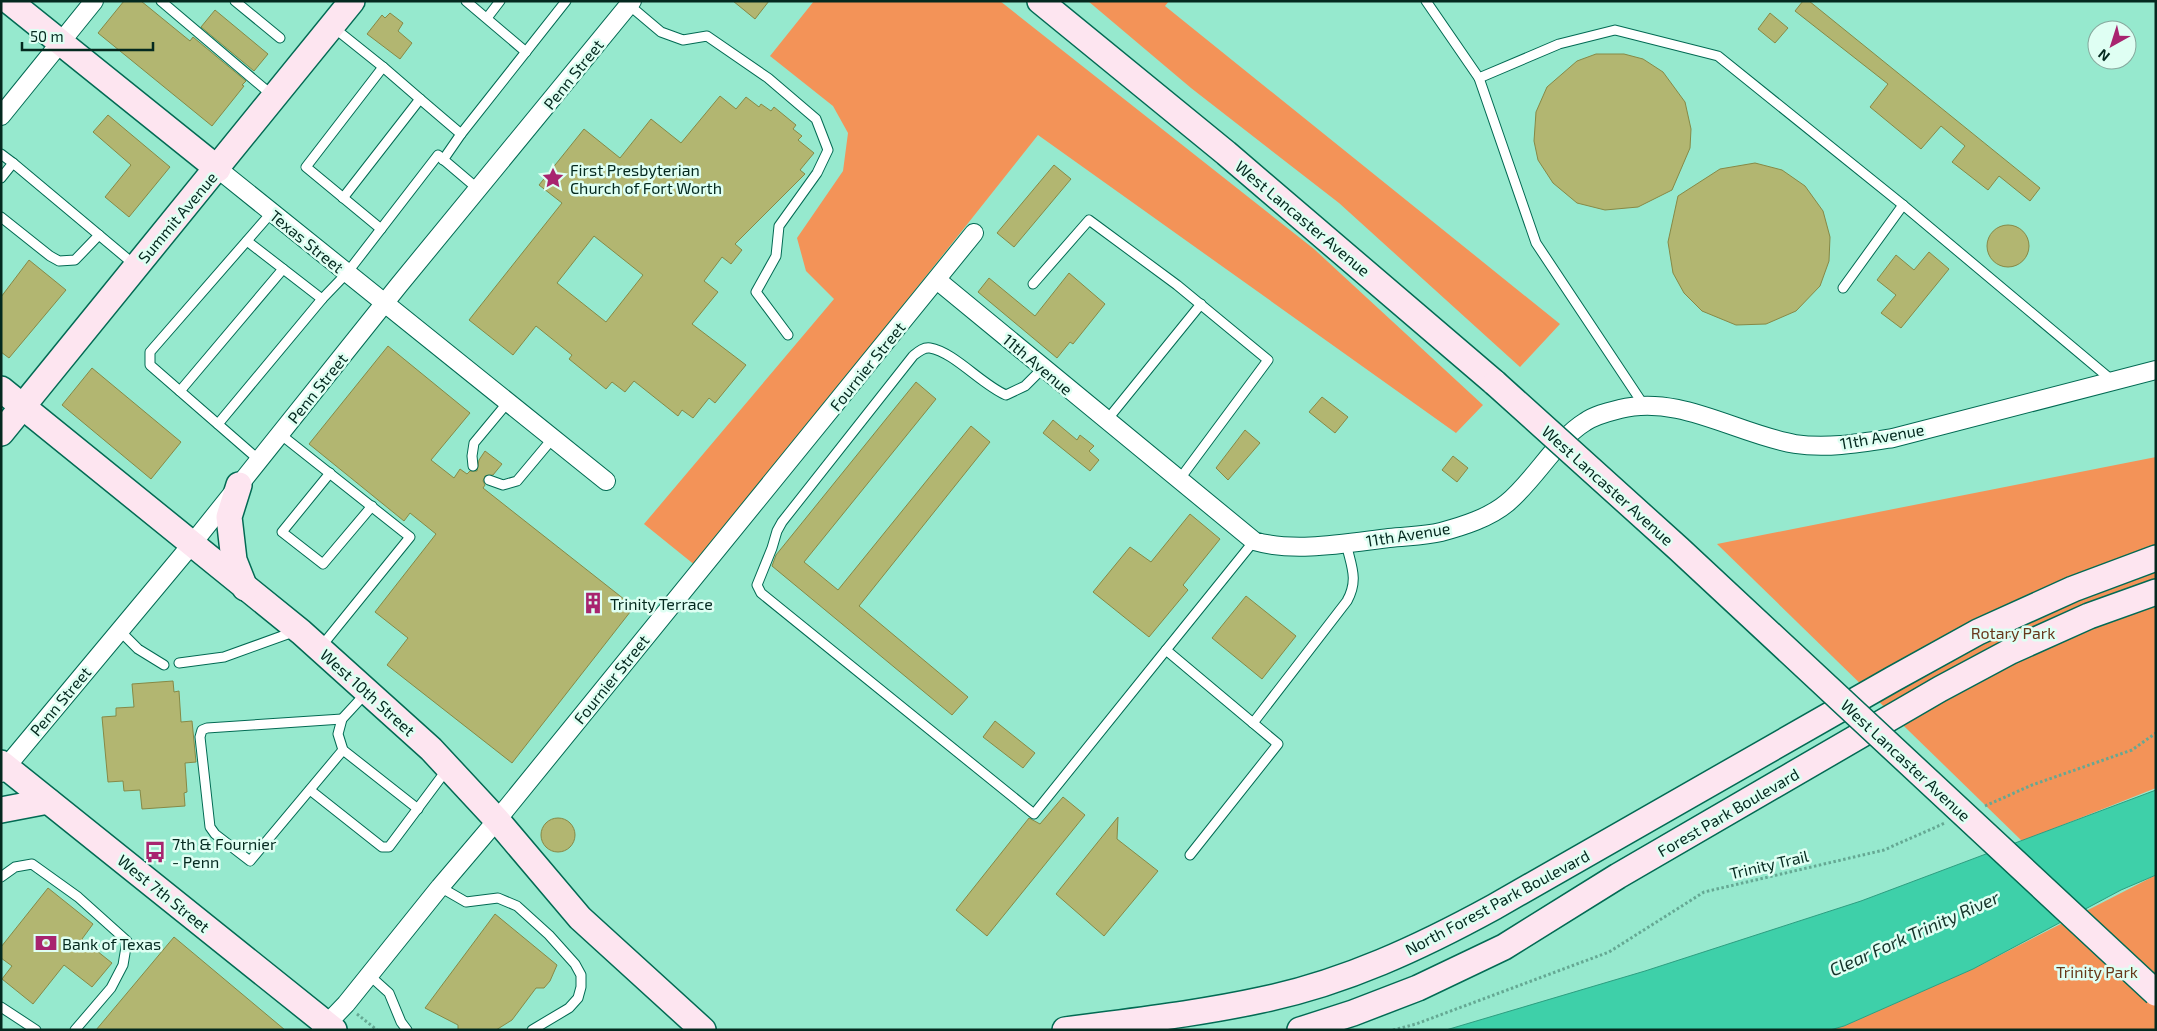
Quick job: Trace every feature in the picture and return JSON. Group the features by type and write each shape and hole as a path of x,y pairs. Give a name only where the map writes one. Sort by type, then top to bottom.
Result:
{"main road":[{"name":"Texas Street","path":"9,1 218,169"},
{"name":"Summit Avenue","path":"1,433 136,266 218,169 352,1"},
{"name":"West Lancaster Avenue","path":"1040,1 1226,153 1495,383 1679,549 2156,993"},
{"name":"West 10th Street","path":"1,389 299,630 367,691 449,766 580,918 703,1030"},
{"path":"239,485 229,517 234,560 245,588"},
{"name":"North Forest Park Boulevard","path":"1065,1030 1164,1017 1262,1000 1328,981 1393,958 1494,907 1892,679 1978,632 2073,589 2156,558"},
{"name":"Forest Park Boulevard","path":"1300,1030 1353,1013 1418,988 1504,947 1618,876 1940,689 2011,651 2089,616 2156,592"},
{"name":"West 7th Street","path":"3,768 48,801 330,1028"},
{"path":"1,810 48,801"}],"street":[{"path":"1,116 94,1"},
{"name":"Penn Street","path":"3,768 192,544 385,303 631,3"},
{"name":"Texas Street","path":"218,169 606,481"},
{"name":"Fournier Street","path":"330,1028 346,1004 440,887 497,820 974,233"},
{"name":"11th Avenue","path":"937,280 1254,541 1270,546 1346,544 1440,532 1466,525 1505,505 1519,492 1572,432 1585,421 1600,414 1643,404 1680,409 1767,438 1797,444 1855,444 1892,438 2156,370"}],"lane":[{"path":"161,1 275,97"},
{"path":"235,1 280,38"},
{"path":"466,1 526,52"},
{"path":"487,18 500,1"},
{"path":"443,160 461,134 566,1"},
{"path":"1426,1 1479,78 1536,243 1643,404"},
{"path":"631,3 662,32 683,40 707,36 768,78 816,119 828,150 817,173 779,226 776,256 756,292 788,335"},
{"path":"332,26 461,134"},
{"path":"1479,78 1559,44 1615,30 1718,56 1903,205 2114,382"},
{"path":"381,229 306,167 383,67"},
{"path":"343,198 420,99"},
{"path":"1,154 136,266"},
{"path":"218,424 322,299 347,273 438,155 478,189"},
{"path":"1,178 12,164"},
{"path":"1843,288 1903,205"},
{"path":"259,460 150,365 150,352 272,212"},
{"path":"1,217 59,261 75,260 99,235"},
{"path":"1033,284 1089,220 1201,304 1268,360 1179,480"},
{"path":"247,241 322,299"},
{"path":"180,391 283,269"},
{"path":"1107,420 1201,304"},
{"path":"1043,368 1025,386 1006,395 996,391 947,356 930,348 922,349 913,356 776,531 774,543 757,585 761,593 1034,814 1254,541"},
{"path":"473,466 474,443 508,402"},
{"path":"280,434 410,537 320,649"},
{"path":"489,480 502,485 517,481 553,438"},
{"path":"330,473 282,532 323,564 372,506"},
{"path":"1253,723 1347,601 1353,590 1355,579 1346,544"},
{"path":"119,630 138,649 164,664"},
{"path":"179,663 224,657 299,630"},
{"path":"1166,650 1278,744 1190,855"},
{"path":"367,691 342,719 338,734 343,750 418,809"},
{"path":"342,719 207,728 202,730 200,737 210,827 215,834 250,861 343,750"},
{"path":"310,790 382,847 389,847 449,766"},
{"path":"1,877 15,867 32,864 78,897 126,941 122,965 111,988 75,1030"},
{"path":"440,887 466,902 498,898 517,906 549,935 575,964 581,975 581,987 578,998 569,1008 532,1030"},
{"path":"369,975 389,993 400,1022 407,1030"},
{"path":"1,1007 36,1030"}],"path":[{"path":"1980,808 2032,785 2132,750 2156,733"},
{"name":"Trinity Trail","path":"1393,1030 1416,1024 1608,952 1704,892 1884,850 1954,819"},
{"path":"346,1004 377,1030"}],"green space":[{"path":"814,1 1000,1 1314,249 1483,405 1456,433 1038,135 696,566 644,524 834,299 806,271 797,238 843,171 848,133 833,106 770,56"},
{"path":"1088,1 1169,1 1165,6 1560,324 1520,367 1339,203 1191,88"},
{"name":"Rotary Park","path":"2156,457 2156,788 2022,841 1717,544"},
{"name":"Trinity Park","path":"2156,875 2156,1030 1830,1030 1844,1026 1973,969"}],"water":[{"name":"Clear Fork Trinity River","path":"2156,790 2156,875 2121,890 1973,969 1844,1026 1830,1030 1446,1030 1645,971 1861,901"}],"building":[{"path":"124,1 141,1 190,41 193,37 246,81 212,126 98,33"},
{"path":"733,1 769,1 755,19"},
{"path":"1803,1 1809,1 2040,188 2030,201 1999,176 1988,190 1952,162 1965,146 1941,126 1921,149 1870,107 1888,84 1795,11"},
{"path":"215,10 268,54 254,71 201,27"},
{"path":"390,13 403,23 398,31 412,43 400,59 367,34 382,15 385,18"},
{"path":"1770,13 1788,28 1775,43 1758,29"},
{"path":"1596,54 1624,54 1643,59 1663,72 1685,102 1691,129 1690,148 1672,190 1638,207 1605,210 1577,203 1553,183 1538,160 1534,141 1536,112 1547,87 1577,61"},
{"path":"720,96 736,109 746,97 759,107 761,104 771,111 774,107 796,125 793,129 802,136 798,140 814,153 800,170 805,174 735,244 742,250 731,264 722,257 704,281 718,292 692,324 746,365 715,403 709,398 693,418 682,410 678,416 634,381 625,392 612,382 606,389 569,359 572,355 536,326 513,355 469,320 562,203 539,185 584,129 620,158 651,119 681,143","holes":["594,236 643,275 606,322 557,283"]},
{"path":"108,115 170,167 129,217 105,197 131,165 93,132"},
{"path":"1755,163 1782,170 1805,186 1823,211 1830,237 1829,261 1820,286 1796,311 1766,324 1736,325 1702,311 1684,293 1673,273 1668,242 1678,196 1720,169"},
{"path":"1054,165 1071,179 1014,247 997,233"},
{"path":"2012,225 2020,228 2026,234 2029,246 2026,258 2020,264 2004,267 1996,264 1990,258 1987,242 1990,234 1996,228"},
{"path":"1929,252 1949,269 1901,328 1881,313 1896,295 1877,280 1896,255 1914,270"},
{"path":"29,260 66,290 9,358 1,352 1,297"},
{"path":"1069,273 1105,304 1073,344 1070,342 1057,358 978,292 989,278 1035,316"},
{"path":"388,346 470,413 431,460 454,478 460,469 467,474 470,471 477,471 479,460 485,451 502,464 493,475 485,476 483,488 634,607 512,763 387,665 408,638 375,612 436,534 410,513 404,521 309,444"},
{"path":"92,368 181,442 151,479 62,405"},
{"path":"916,382 936,399 804,562 838,590 971,426 990,442 859,606 968,697 952,715 772,566 776,555"},
{"path":"1322,397 1348,417 1335,433 1309,412"},
{"path":"1053,420 1077,440 1080,435 1094,446 1089,451 1099,460 1090,471 1043,433"},
{"path":"1245,430 1260,443 1228,480 1216,468"},
{"path":"1453,456 1468,468 1457,482 1442,470"},
{"path":"1190,514 1220,539 1183,585 1188,590 1149,637 1093,592 1130,547 1151,562"},
{"path":"1246,596 1296,636 1262,679 1212,638"},
{"path":"173,681 174,692 179,691 181,722 192,721 196,762 185,763 187,792 184,793 185,806 142,809 140,790 124,791 123,781 108,782 102,717 116,716 116,708 134,707 132,684"},
{"path":"995,721 1035,753 1023,768 983,737"},
{"path":"1063,797 1085,815 987,936 956,910 1029,818 1040,824"},
{"path":"1118,817 1117,839 1158,871 1104,936 1056,894"},
{"path":"558,818 565,819 570,823 574,828 574,842 570,847 565,851 558,852 551,851 546,847 542,842 541,835 542,828 546,823 551,819"},
{"name":"Bank of Texas","path":"48,888 93,924 82,939 112,963 92,987 64,965 33,1004 2,979 12,966 1,958 1,947"},
{"path":"495,914 557,965 550,981 544,988 536,988 512,1020 496,1030 458,1030 458,1025 425,1008"},
{"path":"174,937 285,1030 96,1030"}],"place":[{"name":"First Presbyterian Church of Fort Worth","path":"553,178"},
{"name":"Trinity Terrace","path":"593,603"},
{"name":"7th & Fournier - Penn","path":"155,852"},
{"name":"Bank of Texas","path":"46,943"}]}
